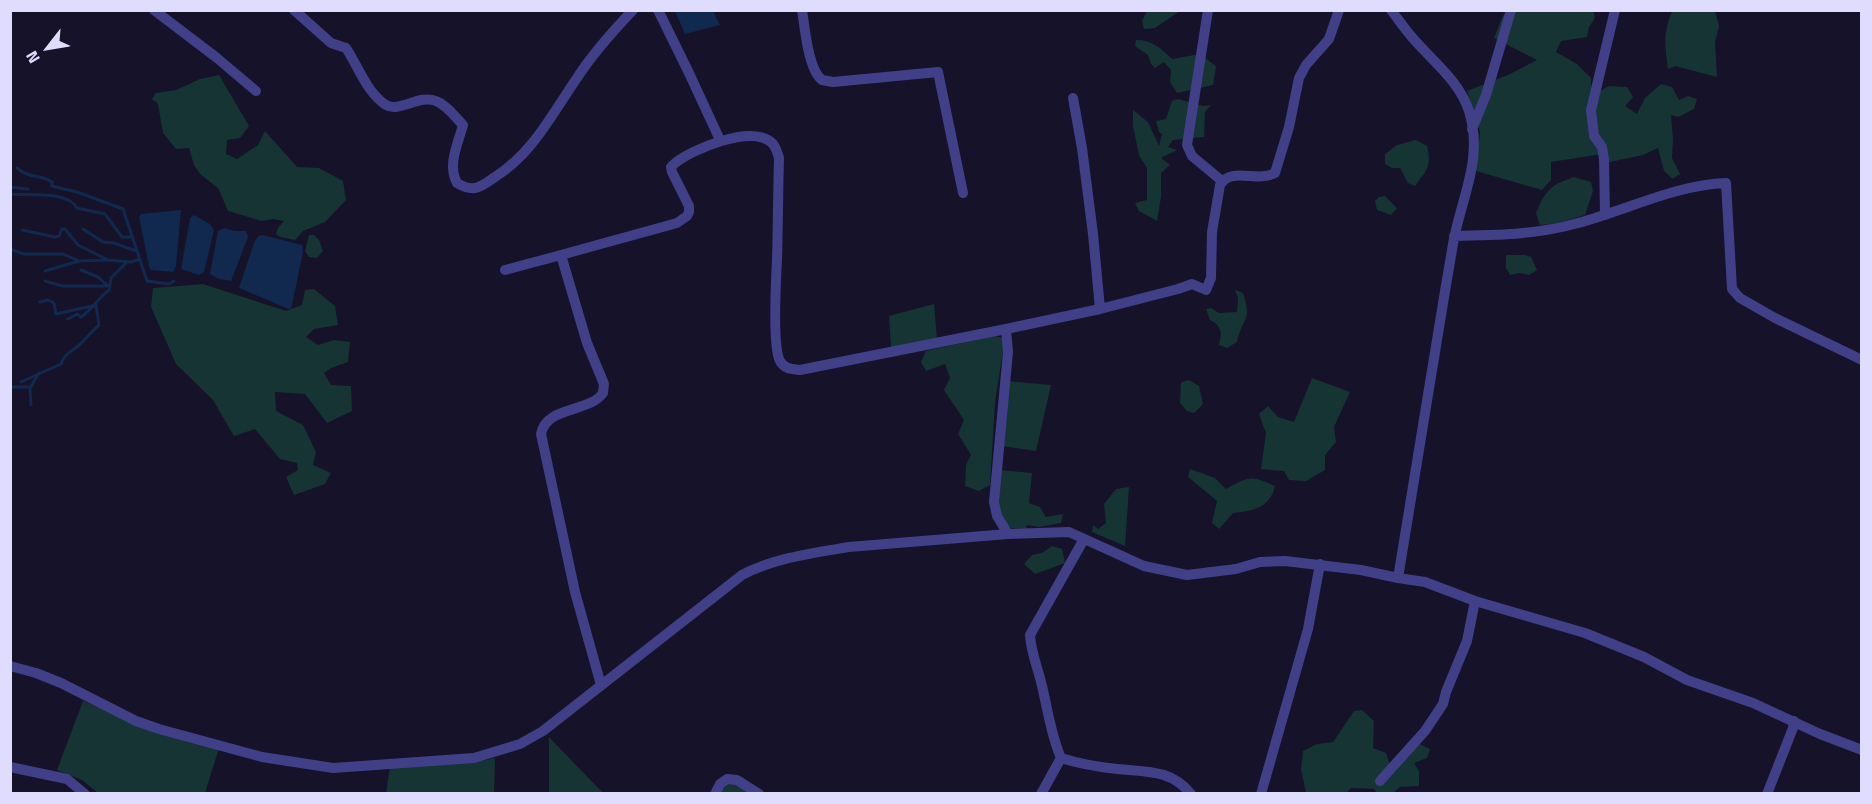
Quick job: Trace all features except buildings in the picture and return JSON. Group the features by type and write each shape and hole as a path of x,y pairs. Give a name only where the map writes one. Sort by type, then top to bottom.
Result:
{"street":[{"path":"154,10 256,91"},
{"path":"294,10 326,39 346,48 365,81 385,104 396,106 431,99 444,106 463,125 452,168 453,177 457,183 473,189 502,173 520,158 551,120 577,77 602,44 633,10"},
{"path":"658,10 720,140"},
{"path":"802,10 808,49 815,72 822,80 833,82 938,72 963,193"},
{"path":"1208,10 1187,145 1189,152 1196,160 1222,181"},
{"path":"505,270 677,223 689,212 671,167 676,161 720,140 757,136 769,140 777,150 779,158 775,304 777,350 783,366 790,369 800,369 1006,329 1100,309 1178,290 1192,284 1206,290 1211,276 1212,232 1222,181 1231,175 1264,178 1275,173 1299,78 1306,65 1329,39 1339,10"},
{"path":"1392,10 1410,36 1452,80 1469,112 1476,139 1454,236 1398,578"},
{"path":"1472,130 1486,95 1511,10"},
{"path":"1605,215 1604,159 1602,147 1594,136 1591,110 1615,10"},
{"path":"1073,98 1085,170 1100,309"},
{"path":"1454,236 1525,235 1578,224 1690,188 1726,183 1732,290 1740,298 1775,318 1862,360"},
{"path":"561,255 587,343 604,384 603,393 594,400 551,418 542,427 541,434 575,592 601,685"},
{"path":"1006,329 1008,352 994,502 997,516 1008,534"},
{"path":"10,666 61,683 136,721 180,736 262,757 333,768 474,758 520,744 543,731 742,575 756,568 798,557 849,548 1008,534 1069,532 1144,566 1187,575 1236,569 1260,562 1285,561 1320,564 1425,582 1475,601 1585,633 1644,657 1688,680 1753,703 1820,734 1862,750"},
{"path":"1084,539 1030,635 1053,741 1061,758 1085,765 1119,770 1150,771 1171,776 1185,786 1191,794"},
{"path":"1261,794 1308,629 1320,564"},
{"path":"1380,781 1425,731 1443,704 1467,641 1475,601"},
{"path":"1767,794 1793,729 1794,721"},
{"path":"1041,794 1061,758"},
{"path":"10,767 67,780 86,794"},
{"path":"715,794 720,784 727,779 737,780 759,794"}],"green space":[{"path":"1147,10 1180,11 1155,28 1144,29 1142,21"},
{"path":"1593,10 1595,18 1589,27 1587,37 1561,41 1556,52 1577,64 1591,78 1591,96 1609,86 1627,87 1633,97 1625,106 1637,114 1645,98 1661,84 1672,87 1679,100 1688,96 1697,99 1694,109 1678,117 1671,115 1672,158 1680,174 1673,179 1664,171 1658,148 1643,155 1605,163 1602,154 1551,162 1551,180 1542,190 1476,171 1480,132 1467,91 1508,75 1537,60 1494,38 1503,15 1508,18 1510,11"},
{"path":"1672,11 1715,11 1719,26 1715,42 1717,77 1675,66 1668,69 1666,40 1667,26"},
{"path":"1136,40 1151,43 1172,59 1200,54 1216,66 1213,85 1177,93 1170,82 1171,70 1164,62 1155,68 1148,55 1135,46"},
{"path":"219,75 249,126 240,138 227,140 226,154 237,159 258,145 265,131 297,167 319,168 343,181 346,200 325,222 303,231 295,240 276,234 284,221 273,219 262,221 228,211 218,188 200,174 194,165 189,148 176,149 163,133 158,104 152,99 156,93 176,90 200,79"},
{"path":"1178,99 1203,106 1211,105 1205,112 1204,137 1173,140 1168,147 1177,150 1161,158 1170,165 1161,173 1161,197 1157,221 1139,211 1135,203 1147,200 1147,168 1139,155 1133,126 1133,110 1148,122 1159,146 1162,134 1159,132 1156,121 1166,119 1172,101"},
{"path":"1416,140 1427,146 1429,163 1415,186 1408,183 1400,168 1392,168 1385,164 1385,154 1397,145"},
{"path":"1574,177 1591,182 1593,191 1585,215 1558,223 1540,225 1536,213 1546,194 1554,186"},
{"path":"1385,196 1397,208 1391,215 1377,210 1375,201"},
{"path":"309,235 314,235 319,240 323,251 317,258 309,257 305,251"},
{"path":"1506,255 1531,257 1537,270 1529,275 1519,273 1510,275 1506,268"},
{"path":"203,284 286,311 302,305 305,290 314,289 335,306 338,325 314,329 306,337 318,345 334,340 350,342 348,362 324,373 331,385 351,386 352,411 327,423 305,394 275,392 276,411 303,425 316,452 313,465 331,473 325,484 294,495 286,477 298,470 297,463 280,459 255,429 234,436 213,400 176,364 151,307 153,288"},
{"path":"1235,290 1243,293 1247,315 1237,342 1227,348 1219,345 1220,330 1210,320 1206,309 1211,308 1219,313 1237,312 1238,298"},
{"path":"934,304 937,339 891,348 889,316"},
{"path":"994,336 1003,338 1003,350 995,403 990,485 979,491 965,486 966,465 971,455 958,434 964,420 944,390 950,378 945,364 926,371 921,362 926,351"},
{"path":"1312,378 1350,392 1334,427 1336,442 1325,455 1325,470 1306,481 1289,480 1284,471 1261,469 1266,433 1259,414 1268,406 1278,417 1294,422"},
{"path":"1189,380 1199,386 1203,404 1194,413 1187,411 1180,403 1181,382"},
{"path":"1007,381 1051,385 1036,451 1002,446"},
{"path":"1190,469 1215,478 1226,489 1250,478 1275,486 1265,504 1247,511 1233,513 1219,529 1212,523 1217,501 1188,477"},
{"path":"999,470 1032,473 1029,503 1040,507 1046,517 1063,514 1061,523 1039,527 1027,525 1026,529 1011,528 1004,523 998,507"},
{"path":"1129,487 1125,546 1092,532 1093,525 1098,529 1106,523 1104,504 1116,489"},
{"path":"1052,546 1062,549 1065,563 1035,574 1024,564 1032,555 1042,553"},
{"path":"83,701 154,729 219,748 205,793 98,793 82,780 57,770"},
{"path":"1362,710 1374,721 1373,748 1386,753 1390,765 1417,743 1430,749 1427,758 1414,763 1419,771 1419,786 1400,787 1393,793 1377,793 1374,789 1351,788 1346,793 1306,793 1301,769 1303,751 1317,744 1333,742 1354,711"},
{"path":"549,737 599,789 604,793 549,793"},
{"path":"495,758 494,793 386,794 390,766 481,761"},
{"path":"728,781 754,794 718,794"}],"water":[{"path":"675,11 713,11 720,25 685,34"},
{"path":"181,210 176,266 173,272 151,270 139,217 141,214"},
{"path":"194,215 210,224 214,230 204,272 199,275 181,269 190,218"},
{"path":"224,228 246,231 248,237 231,281 219,279 210,274 218,231"},
{"path":"263,235 302,245 303,252 291,310 239,288 254,243 258,236"}],"waterway":[{"path":"17,168 27,174 47,179 52,182 52,186 77,192 123,209 147,281 169,284 174,281"},
{"path":"10,187 28,189"},
{"path":"10,194 65,198 77,208 105,214 122,237 132,237"},
{"path":"22,230 55,237 59,236 62,229 65,229 78,245 108,260 131,262 140,259"},
{"path":"83,229 103,242 114,243 136,251"},
{"path":"10,249 24,254 63,254 79,261"},
{"path":"45,271 79,261 107,260"},
{"path":"68,319 77,314 81,317 89,311 109,290 111,278 126,263"},
{"path":"81,270 98,277 107,285"},
{"path":"45,281 62,286 108,286"},
{"path":"21,382 61,364 66,355 81,344 99,325 96,305 56,314 54,303 48,300 40,302"},
{"path":"31,405 30,388 39,373"},
{"path":"10,387 30,387"}]}
